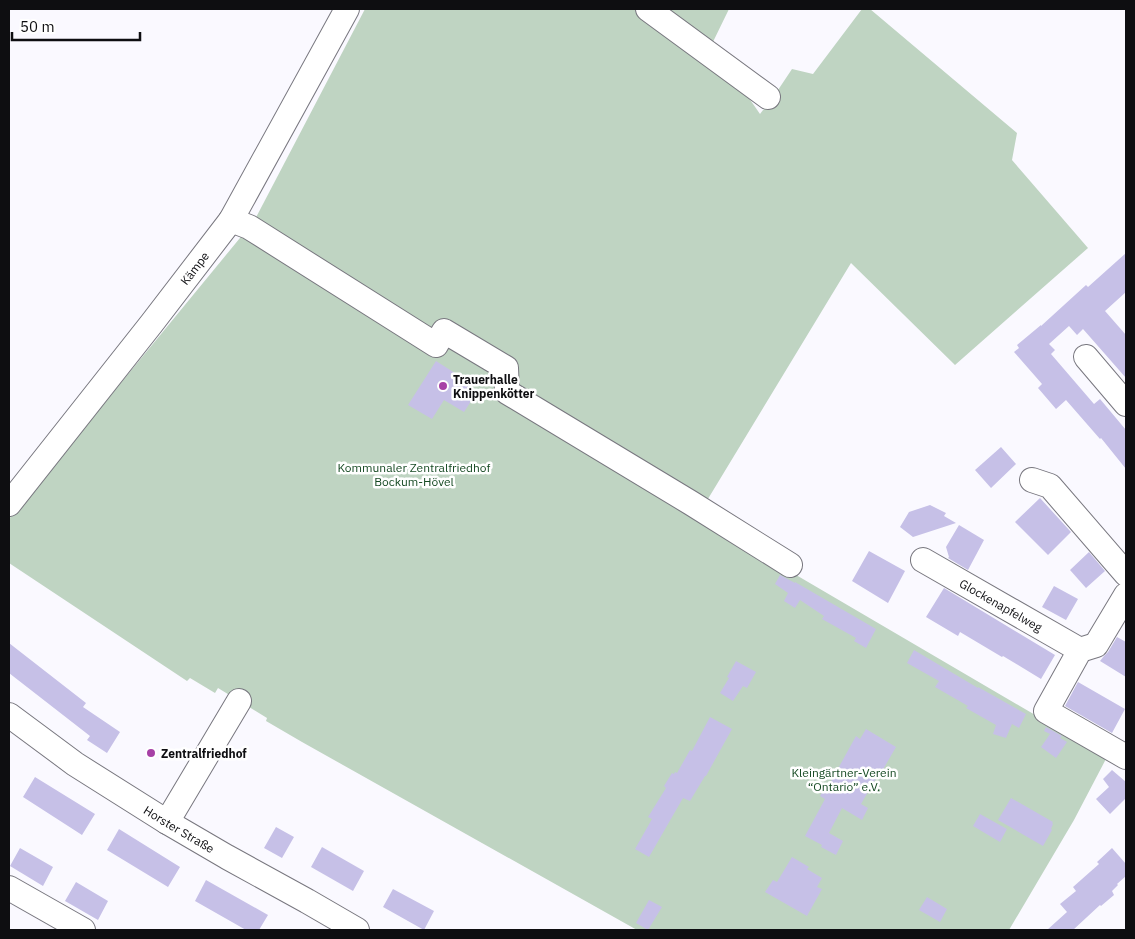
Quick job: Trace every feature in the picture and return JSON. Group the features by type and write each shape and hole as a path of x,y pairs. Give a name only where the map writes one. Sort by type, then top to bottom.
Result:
{"street":[{"name":"Kämpe","path":"9,504 231,220 346,9"},
{"path":"648,9 768,97"},
{"path":"231,220 249,227 260,224 436,345 444,331 506,368 507,392 790,565"},
{"path":"1086,357 1126,404"},
{"path":"1032,480 1050,486 1126,574"},
{"name":"Glockenapfelweg","path":"923,560 1080,650"},
{"path":"1126,595 1096,645 1080,650 1046,711 1126,757"},
{"path":"167,822 239,701"},
{"name":"Horster Straße","path":"9,715 75,764 167,822 357,930"},
{"path":"9,888 78,929"}],"green space":[{"name":"Kommunaler Zentralfriedhof Bockum-Hövel","path":"365,9 639,9 735,78 760,114 792,69 813,74 862,9 870,9 1017,133 1012,160 1088,248 955,365 851,263 697,517 1107,757 1074,820 1009,930 637,930 302,742 266,721 267,718 218,688 215,693 190,678 187,681 9,563 9,519 249,227 251,227"},
{"path":"659,9 729,9 710,48"}],"building":[{"path":"1126,253 1126,292 1105,311 1126,335 1126,378 1083,329 1077,335 1069,326 1049,344 1055,350 1051,354 1094,404 1100,399 1126,430 1126,469 1066,400 1056,409 1038,388 1042,384 1014,352 1019,348 1017,345"},
{"name":"Trauerhalle Knippenkötter","path":"436,361 458,375 455,379 477,392 464,412 444,400 432,419 408,405"},
{"path":"1001,447 1016,464 991,488 975,470"},
{"path":"1040,498 1071,532 1048,555 1015,522"},
{"path":"930,505 946,513 944,516 956,523 913,537 900,527 909,512"},
{"path":"959,525 984,540 968,570 948,558 946,547"},
{"path":"869,551 905,571 888,603 852,581"},
{"path":"1089,552 1105,571 1086,588 1070,570"},
{"path":"780,575 876,629 866,648 854,641 856,638 822,619 824,616 800,600 795,608 784,601 788,593 775,584"},
{"path":"1054,586 1078,599 1066,620 1042,607"},
{"path":"944,588 1055,655 1041,679 960,632 958,636 926,617"},
{"path":"1117,637 1126,642 1126,677 1100,661"},
{"path":"9,643 86,703 83,707 120,732 107,753 87,740 90,736 9,673"},
{"path":"914,650 1026,714 1019,728 1012,724 1006,738 993,734 996,725 935,687 939,681 907,663"},
{"path":"736,661 756,672 747,688 743,686 733,701 720,693"},
{"path":"1078,682 1125,709 1112,733 1065,706"},
{"path":"710,717 732,729 690,801 683,798 649,857 635,849 652,819 648,817 666,788 664,786 672,773 677,773 690,750 692,751"},
{"path":"1046,727 1062,736 1060,738 1067,742 1056,758 1041,747 1050,734 1044,731"},
{"path":"866,729 896,747 861,804 868,808 862,820 842,808 829,833 843,841 836,855 805,836 825,799 820,796 827,784 829,785 856,736 860,739"},
{"path":"1112,770 1126,782 1126,798 1110,814 1096,799 1109,787 1103,779"},
{"path":"35,777 95,814 82,835 23,797"},
{"path":"1011,798 1053,822 1052,830 1043,846 998,820"},
{"path":"980,814 1007,829 1000,842 973,826"},
{"path":"276,827 294,837 282,858 264,848"},
{"path":"119,829 180,867 168,887 107,850"},
{"path":"322,847 364,871 353,891 311,867"},
{"path":"20,848 53,867 43,886 10,866"},
{"path":"1112,848 1126,864 1126,876 1112,891 1114,895 1073,930 1047,930 1067,912 1060,904 1076,891 1073,887 1099,864 1097,862"},
{"path":"792,857 809,867 807,869 822,878 817,887 822,889 807,916 765,892 773,880 777,882"},
{"path":"206,880 268,915 259,930 246,930 195,901"},
{"path":"76,882 108,901 98,920 65,901"},
{"path":"393,889 434,911 424,930 383,907"},
{"path":"927,897 947,909 940,922 919,910"},
{"path":"649,900 662,907 648,930 636,923"}],"place":[{"name":"Trauerhalle Knippenkötter","path":"443,386"},
{"name":"Zentralfriedhof","path":"151,753"}],"park label":[{"name":"Kleingärtner-Verein “Ontario” e.V.","path":"844,779"}]}
